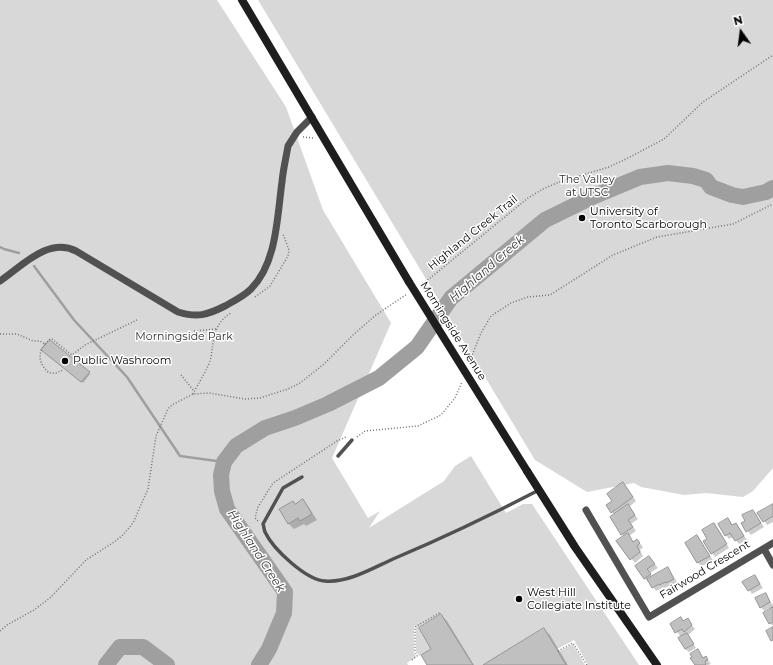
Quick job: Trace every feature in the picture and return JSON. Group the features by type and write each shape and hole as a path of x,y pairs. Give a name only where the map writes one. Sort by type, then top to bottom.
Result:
{"main road":[{"name":"Morningside Avenue","path":"242,0 409,282 539,490 657,665"}],"street":[{"path":"0,281 39,253 52,248 67,247 178,312 189,315 200,315 213,312 233,302 251,289 262,275 273,243 288,146 297,132 312,117"},
{"name":"Fairwood Crescent","path":"586,510 649,617 773,543"},
{"path":"764,549 773,564"}],"lane":[{"path":"338,456 352,440"},
{"path":"302,478 283,488 263,524 265,532 275,547 289,560 315,579 324,581 352,577 477,522 539,490"}],"path":[{"name":"Highland Creek Trail","path":"418,287 528,198 559,182 609,167 626,160 664,139 703,102 773,55"},
{"path":"467,369 481,333 491,316 510,303 528,297 550,296 613,255 657,238 733,224 773,204"},
{"path":"0,631 7,625 34,610 50,598 86,560 114,542 133,523 148,489 156,436 168,409 175,403 193,394 209,393 245,399 260,398 288,389 300,383 324,364 353,335 376,315 412,291"},
{"path":"63,370 56,373 49,373 44,369 40,359 40,350 50,338 72,355 79,348 137,320"},
{"path":"194,331 216,329"},
{"path":"0,334 17,334 33,341 40,341 45,344"},
{"path":"181,375 195,391"},
{"path":"352,440 365,431 418,426 441,415 455,398 464,376"},
{"path":"412,660 417,656 415,651 415,627 441,612"},
{"path":"558,651 573,643 587,665"}],"green space":[{"name":"Morningside Park","path":"0,0 217,0 286,107 323,210 391,323 332,458 368,518 380,511 369,528 444,481 455,466 471,456 506,513 523,504 532,504 639,665 588,665 574,640 557,649 544,628 483,665 473,665 441,614 419,628 431,649 419,656 416,651 416,625 414,627 414,652 416,657 407,663 408,665 0,665"},
{"name":"The Valley at UTSC","path":"258,0 773,0 773,468 753,491 743,497 706,493 684,495 641,487 634,483 587,492 535,460"},
{"path":"573,644 585,665 566,665 558,652"}],"building":[{"name":"Public Washroom","path":"50,340 90,372 81,382 41,350"},
{"path":"623,482 633,497 611,513 606,505 612,501 607,494"},
{"path":"303,499 312,514 300,521 298,518 288,524 279,509 293,501 295,504"},
{"path":"628,504 635,515 628,520 633,527 621,535 610,517"},
{"path":"773,504 773,516 763,522 757,513"},
{"path":"753,510 761,523 746,532 741,523 745,521 742,515"},
{"path":"728,518 732,525 736,523 744,536 735,541 730,533 725,536 718,524"},
{"path":"714,523 727,544 711,554 703,541 707,539 702,530"},
{"path":"628,533 633,542 637,539 640,543 637,546 640,552 630,560 616,541"},
{"path":"697,535 710,556 697,563 685,543"},
{"path":"649,556 655,564 647,569 651,574 644,579 635,566"},
{"path":"668,567 674,579 652,588 647,579"},
{"path":"755,575 760,584 748,591 742,582"},
{"path":"766,593 770,602 760,608 755,598"},
{"path":"773,607 773,622 769,624 763,613"},
{"path":"441,614 473,665 427,665 421,655 431,649 419,628"},
{"path":"681,617 683,621 688,618 692,625 684,632 682,629 675,633 670,624"},
{"path":"773,627 773,640 771,641 766,631"},
{"path":"544,628 566,665 483,665 499,655"},
{"path":"687,633 694,644 685,649 678,638"},
{"path":"698,649 703,658 706,656 708,660 705,661 705,665 695,665 690,658 692,657 690,654"}],"waterway":[{"name":"Highland Creek","path":"259,665 269,649 284,613 285,592 227,509 222,491 221,475 224,462 236,446 265,428 295,418 328,404 379,378 417,347 451,298 545,220 592,197 640,177 668,173 693,176 706,180 711,187 732,195 743,197 766,192 773,188"},
{"path":"0,247 19,253"},
{"path":"34,266 74,320 127,377 180,456 224,462"},
{"name":"Highland Creek","path":"106,665 120,647 143,647 167,665"}],"place":[{"name":"University of Toronto Scarborough","path":"582,218"},
{"name":"Public Washroom","path":"65,361"},
{"name":"West Hill Collegiate Institute","path":"519,599"}]}
